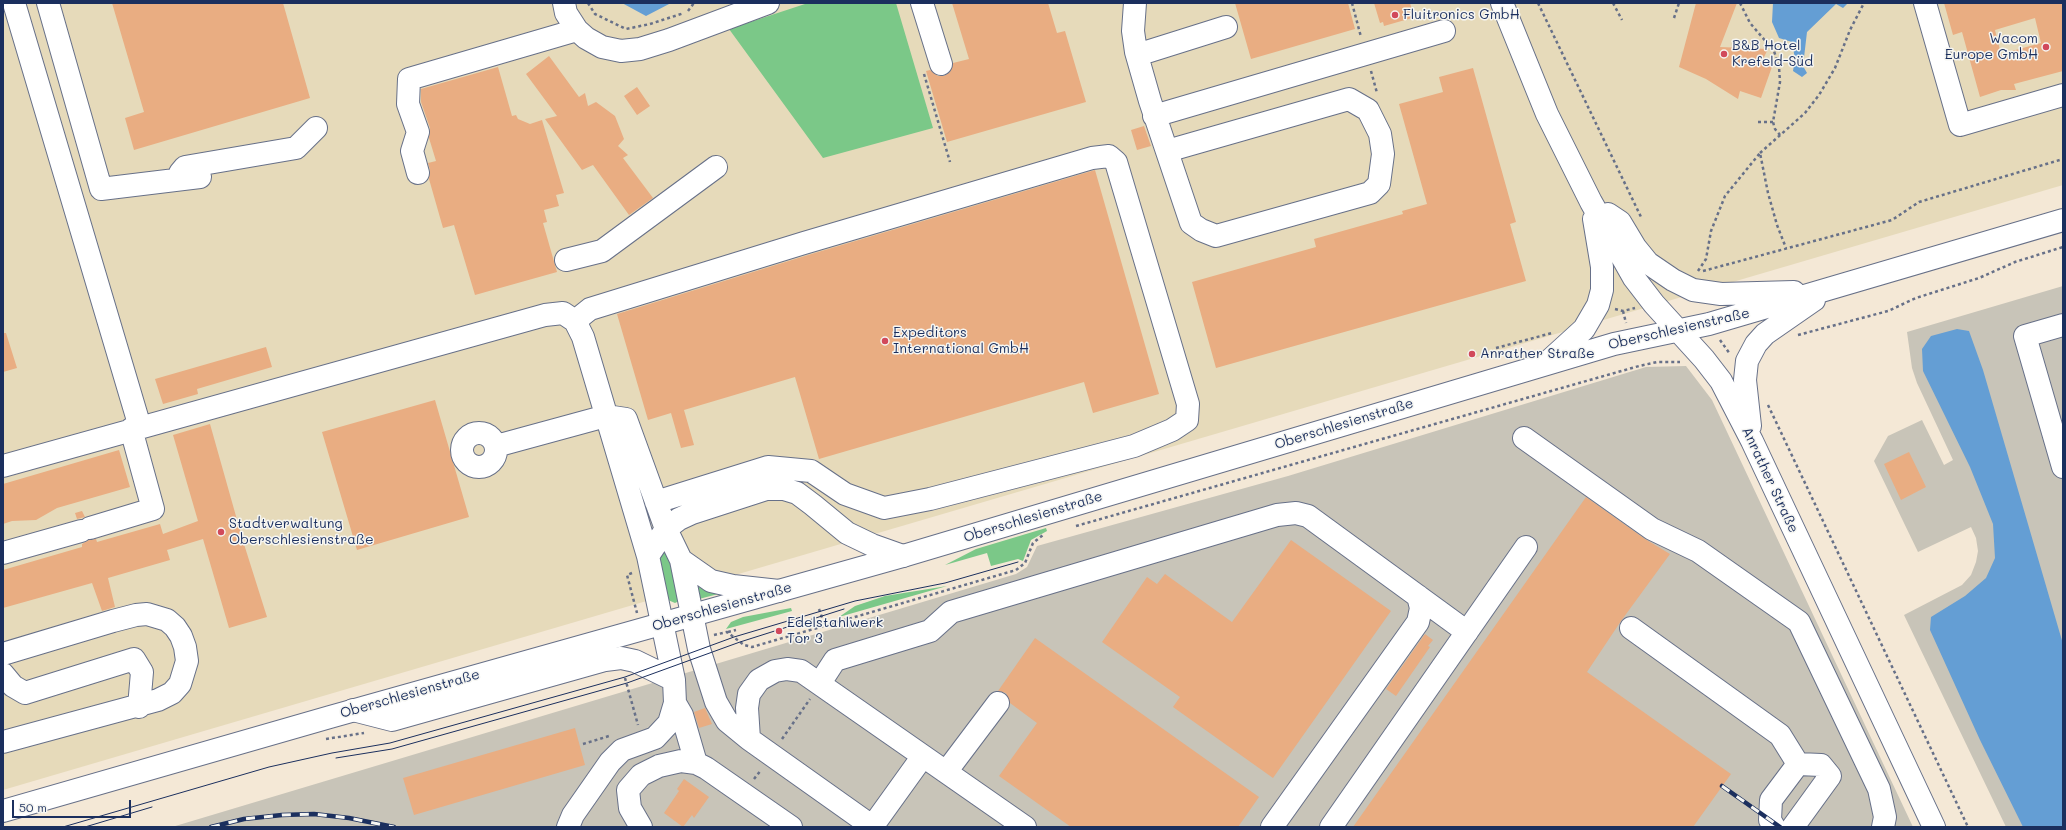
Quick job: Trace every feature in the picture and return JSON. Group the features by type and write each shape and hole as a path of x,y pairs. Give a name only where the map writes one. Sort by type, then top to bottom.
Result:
{"main road":[{"path":"3,553 153,509 135,428 14,3"},
{"path":"48,3 101,189 200,177"},
{"path":"564,3 566,13 577,30 586,38 602,47 621,51 640,49 768,3"},
{"path":"922,3 941,64"},
{"path":"1135,3 1133,31 1137,55 1154,116 1191,223 1201,230 1216,236 1370,193 1379,184 1383,154 1380,134 1368,110 1349,99 1167,151"},
{"name":"Anrather Straße","path":"1502,3 1547,114 1591,202 1634,278 1654,304 1704,359 1721,381 1752,441 1934,827"},
{"path":"1925,3 1960,125 2063,95"},
{"path":"1137,55 1226,27"},
{"path":"418,173 412,151 418,132 408,104 409,79 577,30"},
{"path":"1154,116 1444,31"},
{"path":"174,180 185,167 296,148 316,128"},
{"path":"575,321 590,309 804,243 1077,163 1109,156 1116,162 1188,404 1187,420 1172,430 1134,446 930,499 884,508 845,494 811,471 768,467 656,502"},
{"path":"566,260 602,251 716,167"},
{"path":"1591,202 1620,222 1635,247 1648,264 1673,280 1693,290 1721,294 1827,290"},
{"path":"1544,364 1584,329 1598,305 1602,290 1602,267 1591,202"},
{"name":"Oberschlesienstraße","path":"3,811 353,710 902,556 1544,364 1614,344 1709,324 2063,220"},
{"path":"1752,441 1745,380 1747,361 1756,344 1765,334 1827,290"},
{"path":"3,466 135,428 286,388 545,314 563,313 575,321 583,337 648,556 674,680 675,703 669,723 655,738 622,750 610,762 573,815 568,827"},
{"path":"2063,325 2025,336 2063,467"},
{"path":"496,446 606,416 626,419 666,529 681,560 696,639 716,702 727,721 749,739 872,827 923,756"},
{"path":"1524,438 1652,529 1698,551 1799,622 1879,789 1885,816 1883,827"},
{"path":"648,556 666,529 679,519 692,512 766,489 784,489 797,493 814,505 847,533 872,545 902,556"},
{"path":"820,684 835,660 930,631 951,612 1277,515 1296,513 1308,516 1467,632"},
{"path":"1331,827 1526,547"},
{"path":"681,560 710,581 733,586 779,591"},
{"path":"1272,827 1418,622 1421,608 1418,596"},
{"path":"3,654 136,615 147,614 158,616 175,627 181,636 185,647 185,668 180,684 172,693 139,707 3,742"},
{"path":"1631,628 1780,734 1798,764"},
{"path":"353,710 392,720 605,660 621,658 635,661 674,680"},
{"path":"3,674 13,686 25,693 134,659 142,672 139,707"},
{"path":"749,739 747,708 750,694 759,680 774,671 787,669 801,671 1025,827"},
{"path":"675,703 682,714 696,763"},
{"path":"946,772 998,703"},
{"path":"641,827 630,808 628,790 641,775 659,766 681,761 696,763 706,768 791,827"},
{"path":"1774,827 1770,820 1771,800 1798,764"},
{"path":"1794,827 1830,776 1821,765 1798,764"}],"path":[{"path":"588,3 595,14 626,28 650,24 695,9"},
{"path":"688,11 694,3"},
{"path":"1538,3 1643,221"},
{"path":"1613,3 1622,20"},
{"path":"1674,18 1678,3"},
{"path":"1740,3 1750,23 1774,51 1779,67 1780,82 1773,122 1775,129 1780,135"},
{"path":"1864,3 1850,30 1835,68 1819,95 1805,113 1760,153 1725,196 1711,230 1706,259 1697,273 1892,220 1919,202 2063,159"},
{"path":"941,64 923,70 950,162"},
{"path":"1758,122 1773,122"},
{"path":"1760,153 1768,193 1777,225 1786,248"},
{"path":"1792,337 1888,310 1916,298 1979,278 2014,262 2063,247"},
{"path":"1071,527 1639,366 1657,362 1671,363 1732,356"},
{"path":"1765,400 1968,827"},
{"path":"727,632 744,645 752,647 1016,570 1025,563 1033,543 1038,538 1049,533"},
{"path":"819,609 825,626"},
{"path":"819,624 824,622"},
{"path":"696,639 736,630"},
{"path":"744,645 751,644"},
{"path":"635,661 623,668 643,743"},
{"path":"319,741 370,733"}],"shaded area":[{"path":"3,3 2063,3 2063,185 3,790"},
{"path":"2063,286 2063,827 2006,827 1904,615 1962,585 1971,575 1976,562 1978,551 1976,538 1971,527 1918,552 1874,461 1888,436 1922,420 1944,465 1953,460 1917,383 1912,368 1907,332"},
{"path":"1686,366 1712,400 1913,827 172,827 1016,574 1027,567 1037,546 1288,476 1646,367"}],"green space":[{"path":"808,3 896,3 933,128 823,158 729,29"},
{"path":"1046,528 1047,531 1031,540 1023,561 1018,559 991,566 987,553 945,565 976,549"},
{"path":"665,539 681,600 675,603 668,600 658,554"},
{"path":"693,578 722,593 699,599"},
{"path":"947,586 839,617 855,606 885,596"},
{"path":"791,608 792,611 726,629 731,622 743,617"}],"water":[{"path":"622,3 671,3 646,16"},
{"path":"1773,3 1848,3 1843,8 1836,4 1807,32 1803,66 1807,73 1802,77 1793,71 1795,59 1792,42 1779,38 1772,22"},
{"path":"1957,329 1969,331 1983,370 2063,644 2063,827 2023,827 1980,740 1930,630 1931,617 1965,596 1986,578 1995,558 1993,524 1970,467 1923,371 1922,349 1931,336"}],"building":[{"path":"112,3 283,3 310,98 134,150 125,118 144,112"},
{"path":"952,3 1048,3 1057,33 1065,31 1086,102 947,142 926,71 930,70 938,76 944,76 950,72 953,63 969,59"},
{"path":"1235,3 1348,3 1355,29 1251,59"},
{"name":"Fluitronics GmbH","path":"1374,3 1410,3 1413,14 1411,15 1412,18 1384,26 1383,22 1380,23"},
{"name":"B&B Hotel Krefeld-Süd","path":"1696,3 1737,3 1720,47 1768,49 1763,59 1774,61 1761,98 1740,91 1738,99 1706,79 1679,67"},
{"name":"Wacom Europe GmbH","path":"1944,3 2063,3 2063,71 2014,84 2016,90 2001,90 1980,97 1962,32 1953,35","holes":["2035,18 2041,43 2001,54 1995,30"]},
{"path":"549,56 579,97 585,93 588,106 596,102 615,116 624,139 618,146 628,155 623,158 653,198 629,215 593,165 582,170 545,119 557,116 526,74"},
{"path":"498,67 512,116 516,115 518,119 530,124 542,120 564,193 556,195 559,206 544,210 547,222 543,223 557,272 475,295 454,225 443,228 429,179 430,170 428,163 436,161 429,138 430,128 421,102 421,89"},
{"path":"1473,68 1516,222 1510,224 1526,281 1216,368 1192,282 1316,247 1314,239 1403,214 1402,211 1427,204 1399,104 1443,92 1439,77"},
{"path":"637,87 650,106 637,115 624,96"},
{"path":"1144,126 1151,146 1137,150 1131,130"},
{"name":"Expeditors International GmbH","path":"1095,170 1159,394 1093,413 1084,382 819,459 795,377 684,410 694,445 681,448 671,413 648,420 617,314 808,255"},
{"path":"3,333 6,333 17,368 3,372"},
{"path":"266,347 272,367 197,389 198,394 163,404 155,379"},
{"path":"435,400 469,517 357,550 322,432"},
{"path":"210,424 243,541 267,617 229,628 203,539 167,550 170,560 108,578 115,607 102,611 92,583 3,608 3,570 82,547 82,544 89,540 96,539 97,542 160,524 163,534 198,521 173,435"},
{"path":"119,450 130,487 57,508 36,520 12,521 3,524 3,484"},
{"path":"1909,452 1926,487 1901,500 1884,464"},
{"path":"1586,497 1645,539 1670,554 1621,621 1587,672 1731,774 1693,827 1353,827"},
{"path":"82,511 85,517 77,519 75,513"},
{"path":"1291,540 1391,611 1273,778 1173,707 1180,697 1102,642 1147,577 1157,584 1165,574 1232,622"},
{"path":"1425,634 1433,640 1428,646 1430,647 1396,696 1386,689"},
{"path":"1035,638 1259,797 1238,827 1071,827 999,776 1037,723 1010,703 1006,693 998,691"},
{"path":"705,708 712,724 699,728 694,712"},
{"path":"575,728 585,765 414,815 403,778"},
{"path":"684,779 709,797 694,818 692,815 683,827 664,813 679,791 677,789"}],"tram line":[{"path":"63,827 269,767 332,753 390,743 625,677 734,637 855,601 945,583 1018,562"},
{"path":"336,758 392,749 627,683 740,642 844,609"},
{"path":"85,827 152,807"}],"railway":[{"path":"1722,786 1780,827"},
{"path":"211,827 244,819 282,815 314,814 349,818 394,827"}],"place":[{"name":"Fluitronics GmbH","path":"1395,15"},
{"name":"Wacom Europe GmbH","path":"2046,47"},
{"name":"B&B Hotel Krefeld-Süd","path":"1724,54"},
{"name":"Expeditors International GmbH","path":"885,341"},
{"name":"Anrather Straße","path":"1472,354"},
{"name":"Stadtverwaltung Oberschlesienstraße","path":"221,532"},
{"name":"Edelstahlwerk Tor 3","path":"779,631"}]}
